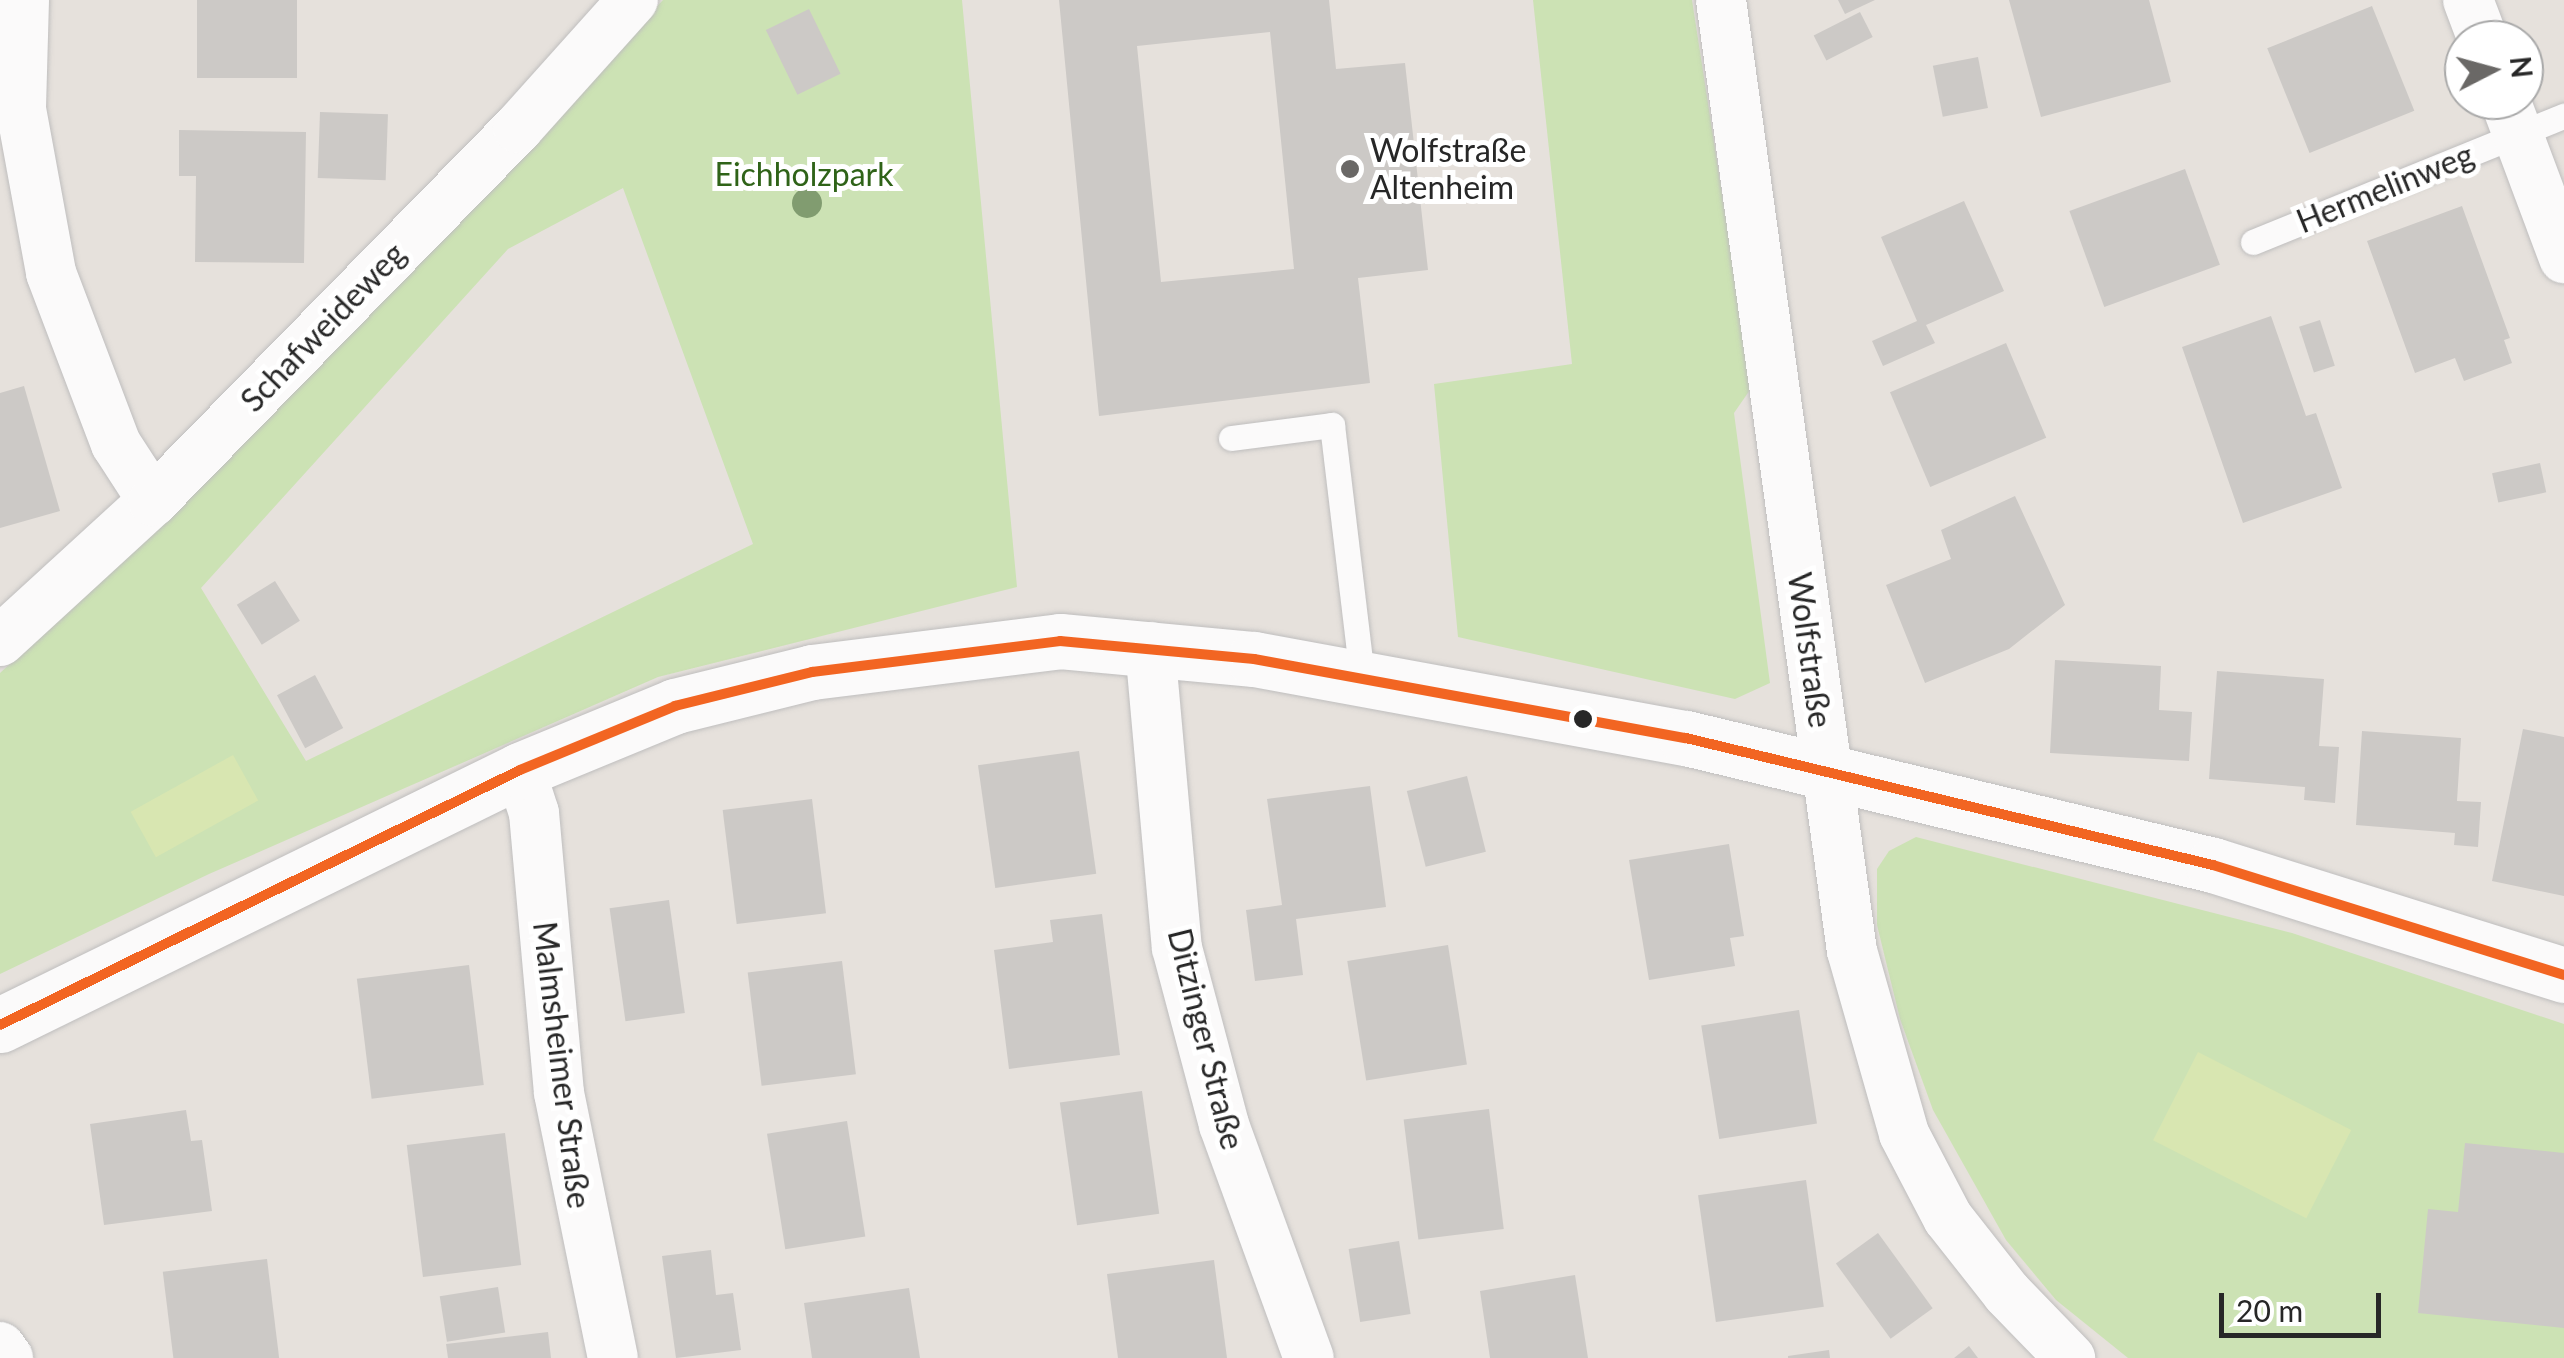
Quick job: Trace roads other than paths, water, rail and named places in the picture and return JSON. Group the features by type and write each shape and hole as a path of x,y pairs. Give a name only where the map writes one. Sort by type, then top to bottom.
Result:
{"main road":[{"path":"0,1025 520,770 675,706 812,672 1042,643 1150,648 1362,677 1827,772 2213,865 2564,975"}],"street":[{"path":"24,0 22,109 52,272 116,444 153,501"},
{"name":"Schafweideweg","path":"0,640 153,501 518,128 633,0"},
{"name":"Wolfstraße","path":"1721,0 1852,951 1904,1134 1948,1218 2006,1293 2070,1358"},
{"name":"Hermelinweg","path":"2512,120 2564,258"},
{"name":"Ditzinger Straße","path":"1150,648 1178,948 1224,1125 1309,1358"},
{"name":"Malmsheimer Straße","path":"520,770 534,814 559,1094 613,1358"},
{"path":"0,1347 8,1358"}],"lane":[{"name":"Hermelinweg","path":"2254,242 2505,120"},
{"path":"1231,438 1332,426 1362,677"}],"place":[{"name":"Wolfstraße Altenheim","path":"1350,169"}],"park label":[{"name":"Eichholzpark","path":"804,174"}]}
